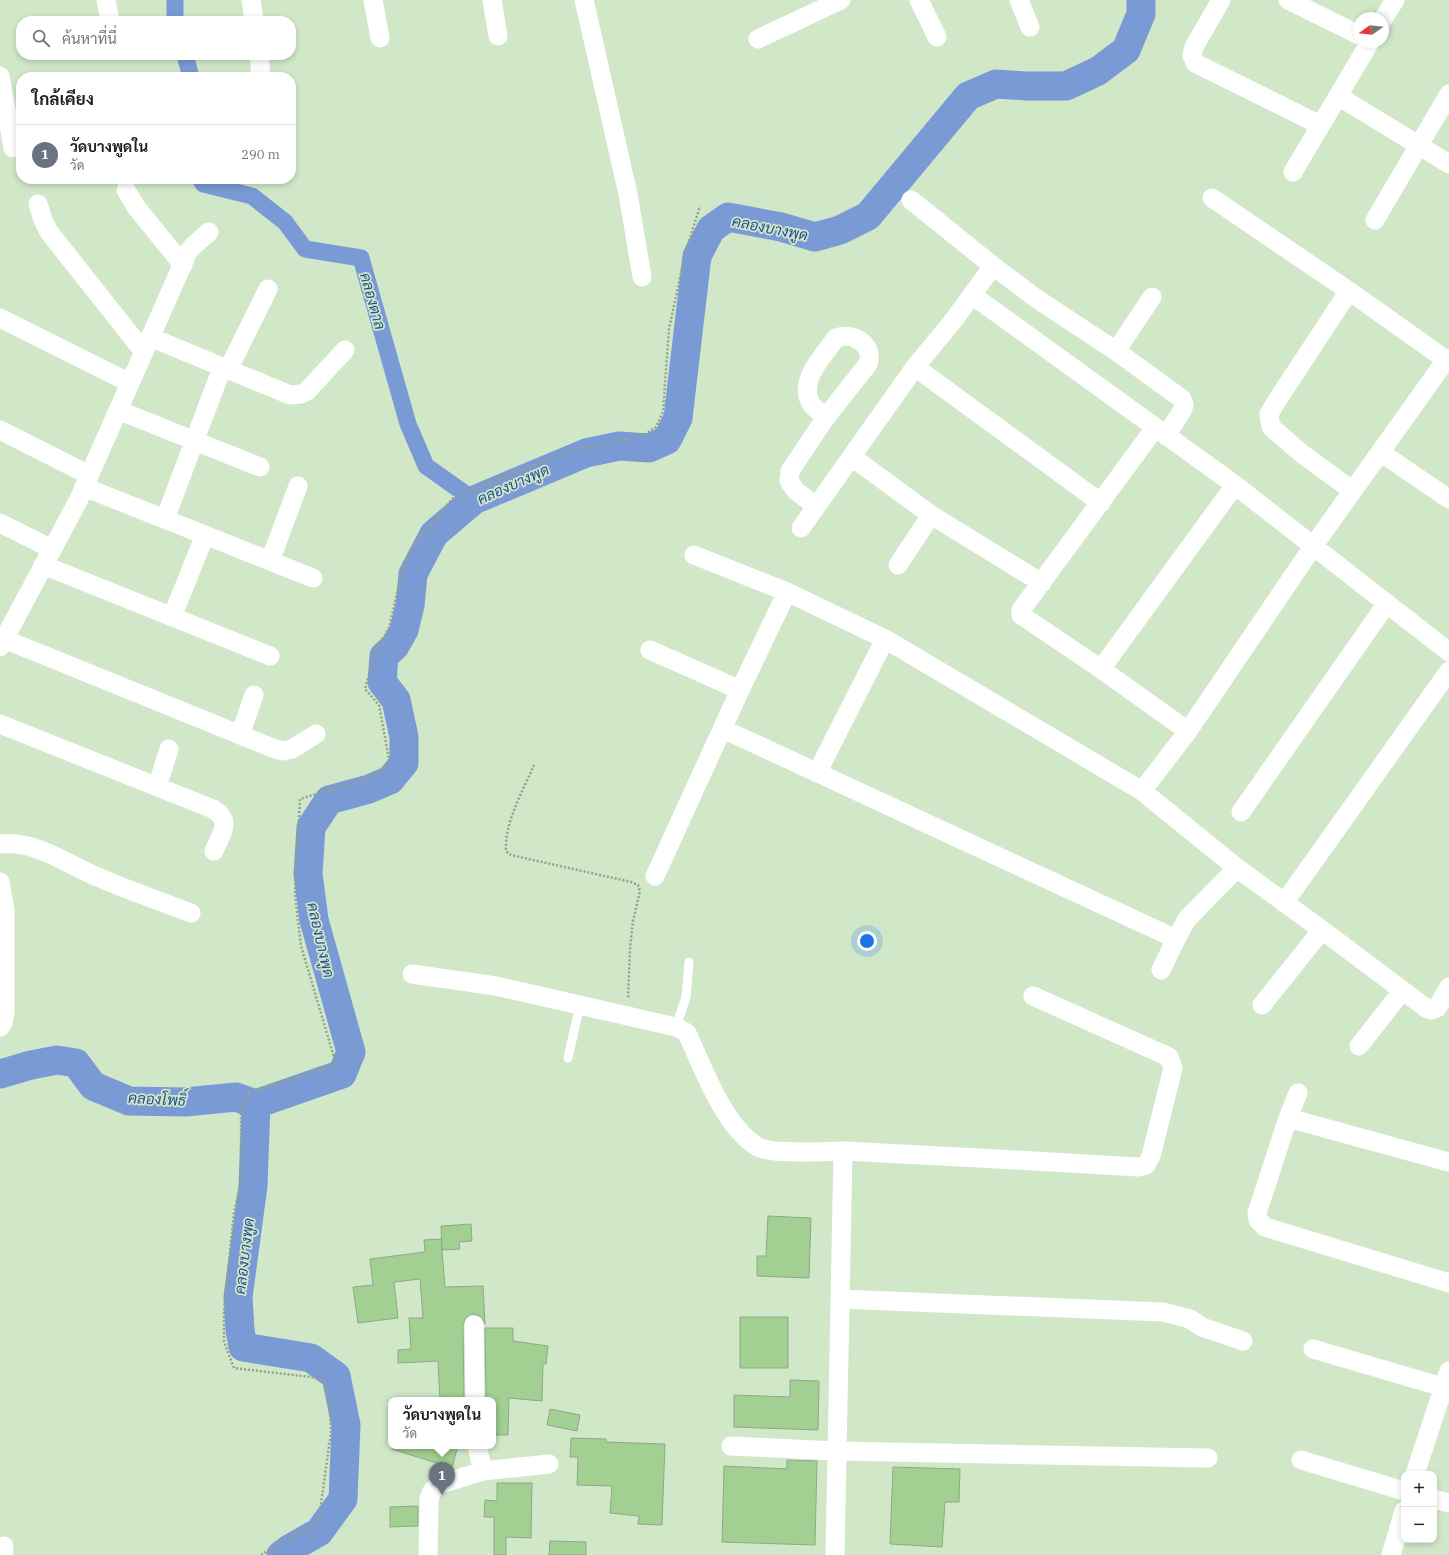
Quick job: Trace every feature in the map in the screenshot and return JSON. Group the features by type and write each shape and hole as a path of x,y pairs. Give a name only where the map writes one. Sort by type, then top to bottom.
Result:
{"street":[{"path":"106,0 109,16"},
{"path":"251,0 253,16"},
{"path":"373,0 380,38"},
{"path":"492,0 498,36"},
{"path":"584,0 628,194 642,277"},
{"path":"758,39 841,0"},
{"path":"919,0 937,37"},
{"path":"1019,0 1030,27"},
{"path":"1221,0 1194,47 1192,55 1194,63 1320,125"},
{"path":"1288,0 1353,32"},
{"path":"1387,12 1394,0"},
{"path":"1293,172 1366,48"},
{"path":"259,60 261,72"},
{"path":"0,76 3,114 12,148"},
{"path":"1375,220 1449,94"},
{"path":"1338,96 1449,164"},
{"path":"126,190 136,207 183,265"},
{"path":"1142,790 1188,731 1314,545 1380,452 1448,361 1349,291 1212,198"},
{"path":"911,200 993,266 1037,299 1116,351 1182,399 1184,405 1182,411 1160,432 1100,503 1042,584 1021,610 1022,615 1188,731"},
{"path":"38,204 42,220 49,232 147,345 225,369 285,394 295,395 306,391 345,350"},
{"path":"208,232 188,252 86,481 2,643 283,751 292,749 316,734"},
{"path":"800,528 915,368 953,321 993,266"},
{"path":"165,519 225,369 268,288"},
{"path":"1349,291 1269,414 1272,427 1302,453 1353,491"},
{"path":"972,295 1235,485 1314,545 1449,652"},
{"path":"1116,351 1152,297"},
{"path":"0,318 130,383"},
{"path":"915,368 1100,503"},
{"path":"118,410 260,467"},
{"path":"816,506 796,491 790,481 790,471 826,417"},
{"path":"0,430 86,481 165,519 313,578"},
{"path":"1380,452 1449,499"},
{"path":"852,457 932,515 1042,584"},
{"path":"1101,669 1235,485"},
{"path":"270,561 298,486"},
{"path":"898,565 932,515"},
{"path":"0,523 52,549"},
{"path":"172,617 205,535"},
{"path":"694,555 787,592 885,639 1142,790 1237,868 1426,1008 1432,1010 1437,1008 1449,987"},
{"path":"43,565 270,656"},
{"path":"654,876 787,592"},
{"path":"1241,812 1387,603"},
{"path":"817,773 885,639"},
{"path":"650,650 740,690"},
{"path":"1284,903 1449,671"},
{"path":"240,735 254,695"},
{"path":"0,724 218,812 224,821 225,827 214,851"},
{"path":"723,729 1176,939"},
{"path":"157,787 169,749"},
{"path":"0,844 24,845 39,850 96,877 191,913"},
{"path":"1161,970 1187,919 1237,868"},
{"path":"0,882 5,910 3,942 5,1013 3,1023 0,1027"},
{"path":"1262,1005 1322,930"},
{"path":"412,974 496,986 676,1027 687,1033 720,1103 732,1122 759,1148 777,1151 843,1151 1138,1167 1146,1164 1151,1156 1173,1068 1169,1057 1033,996"},
{"path":"1359,1046 1402,991"},
{"path":"1298,1093 1288,1118 1257,1213 1258,1220 1265,1226 1287,1234 1449,1283"},
{"path":"1288,1118 1449,1162"},
{"path":"836,1555 843,1151"},
{"path":"840,1299 1163,1312 1190,1319 1202,1327 1243,1341"},
{"path":"474,1325 475,1397"},
{"path":"1313,1349 1447,1382 1417,1471"},
{"path":"731,1446 837,1451 1208,1458"},
{"path":"478,1449 483,1471"},
{"path":"1301,1460 1401,1490"},
{"path":"428,1555 429,1499 432,1492 438,1485 483,1471 549,1464"},
{"path":"1437,1500 1449,1504"},
{"path":"1391,1555 1401,1521"}],"lane":[{"path":"676,1027 686,997 689,962"},
{"path":"568,1058 580,1005"}],"path":[{"path":"261,1555 283,1541 312,1528 319,1518 331,1432 329,1395 323,1380 311,1377 234,1368 224,1342 224,1311 234,1212 241,1183 241,1112 249,1093 336,1064 301,946 295,894 300,799 367,778 385,768 390,758 379,706 365,689 376,650 389,628 404,564 416,542 454,497 574,450 644,435 656,427 664,412 669,329 685,254 700,206"},
{"path":"534,765 508,826 506,851 511,855 631,882 638,885 640,891 633,921 630,948 628,1016"}],"building":[{"path":"768,1216 811,1218 809,1278 757,1276 757,1256 766,1256"},
{"path":"471,1224 472,1241 459,1242 460,1249 442,1250 441,1226"},
{"path":"441,1239 445,1287 483,1286 485,1324 480,1316 473,1314 469,1315 465,1319 463,1325 464,1397 440,1397 438,1361 398,1363 398,1350 411,1349 409,1318 423,1318 420,1279 394,1282 398,1318 358,1323 353,1287 373,1285 370,1259 425,1252 424,1240"},
{"path":"740,1317 788,1317 788,1368 740,1368"},
{"path":"485,1328 513,1328 513,1341 548,1346 546,1364 543,1364 542,1401 509,1398 508,1435 496,1435 496,1397 486,1397"},
{"path":"790,1380 819,1381 818,1430 734,1427 734,1395 790,1397"},
{"path":"550,1409 580,1415 577,1431 547,1425"},
{"path":"571,1438 606,1439 606,1442 665,1444 662,1525 638,1524 639,1516 610,1513 612,1486 577,1485 578,1457 570,1457"},
{"path":"392,1449 457,1449 452,1468"},
{"path":"787,1460 817,1461 815,1545 722,1542 724,1466 787,1469"},
{"path":"893,1467 960,1469 959,1502 945,1502 942,1547 890,1544"},
{"path":"497,1483 532,1483 531,1538 506,1537 506,1555 494,1555 494,1517 484,1517 485,1500 497,1501"},
{"path":"418,1506 418,1526 390,1527 390,1507"},
{"path":"550,1541 586,1542 586,1555 549,1555"}],"waterway":[{"name":"คลองตาล","path":"175,0 175,16"},
{"name":"คลองบางพูด","path":"281,1555 319,1532 343,1499 346,1425 336,1376 311,1358 243,1347 240,1330 238,1297 253,1186 256,1104 342,1074 351,1052 314,920 308,874 311,827 329,800 369,789 390,780 404,763 404,737 396,700 382,682 384,656 395,646 404,630 410,605 413,574 434,534 474,500 586,453 619,446 649,448 667,440 678,418 697,256 711,229 728,217 781,227 815,237 840,230 868,216 968,96 996,84 1066,86 1098,71 1126,50 1141,14 1141,0"},
{"name":"คลองตาล","path":"186,60 190,72"},
{"name":"คลองตาล","path":"203,184 252,196 285,222 305,249 361,258 408,424 426,466 474,500"},
{"name":"คลองโพธิ์","path":"0,1074 31,1065 57,1060 76,1063 93,1086 129,1101 185,1102 236,1097 256,1104"}],"place":[{"name":"วัดบางพูดใน","path":"442,1495"}]}
